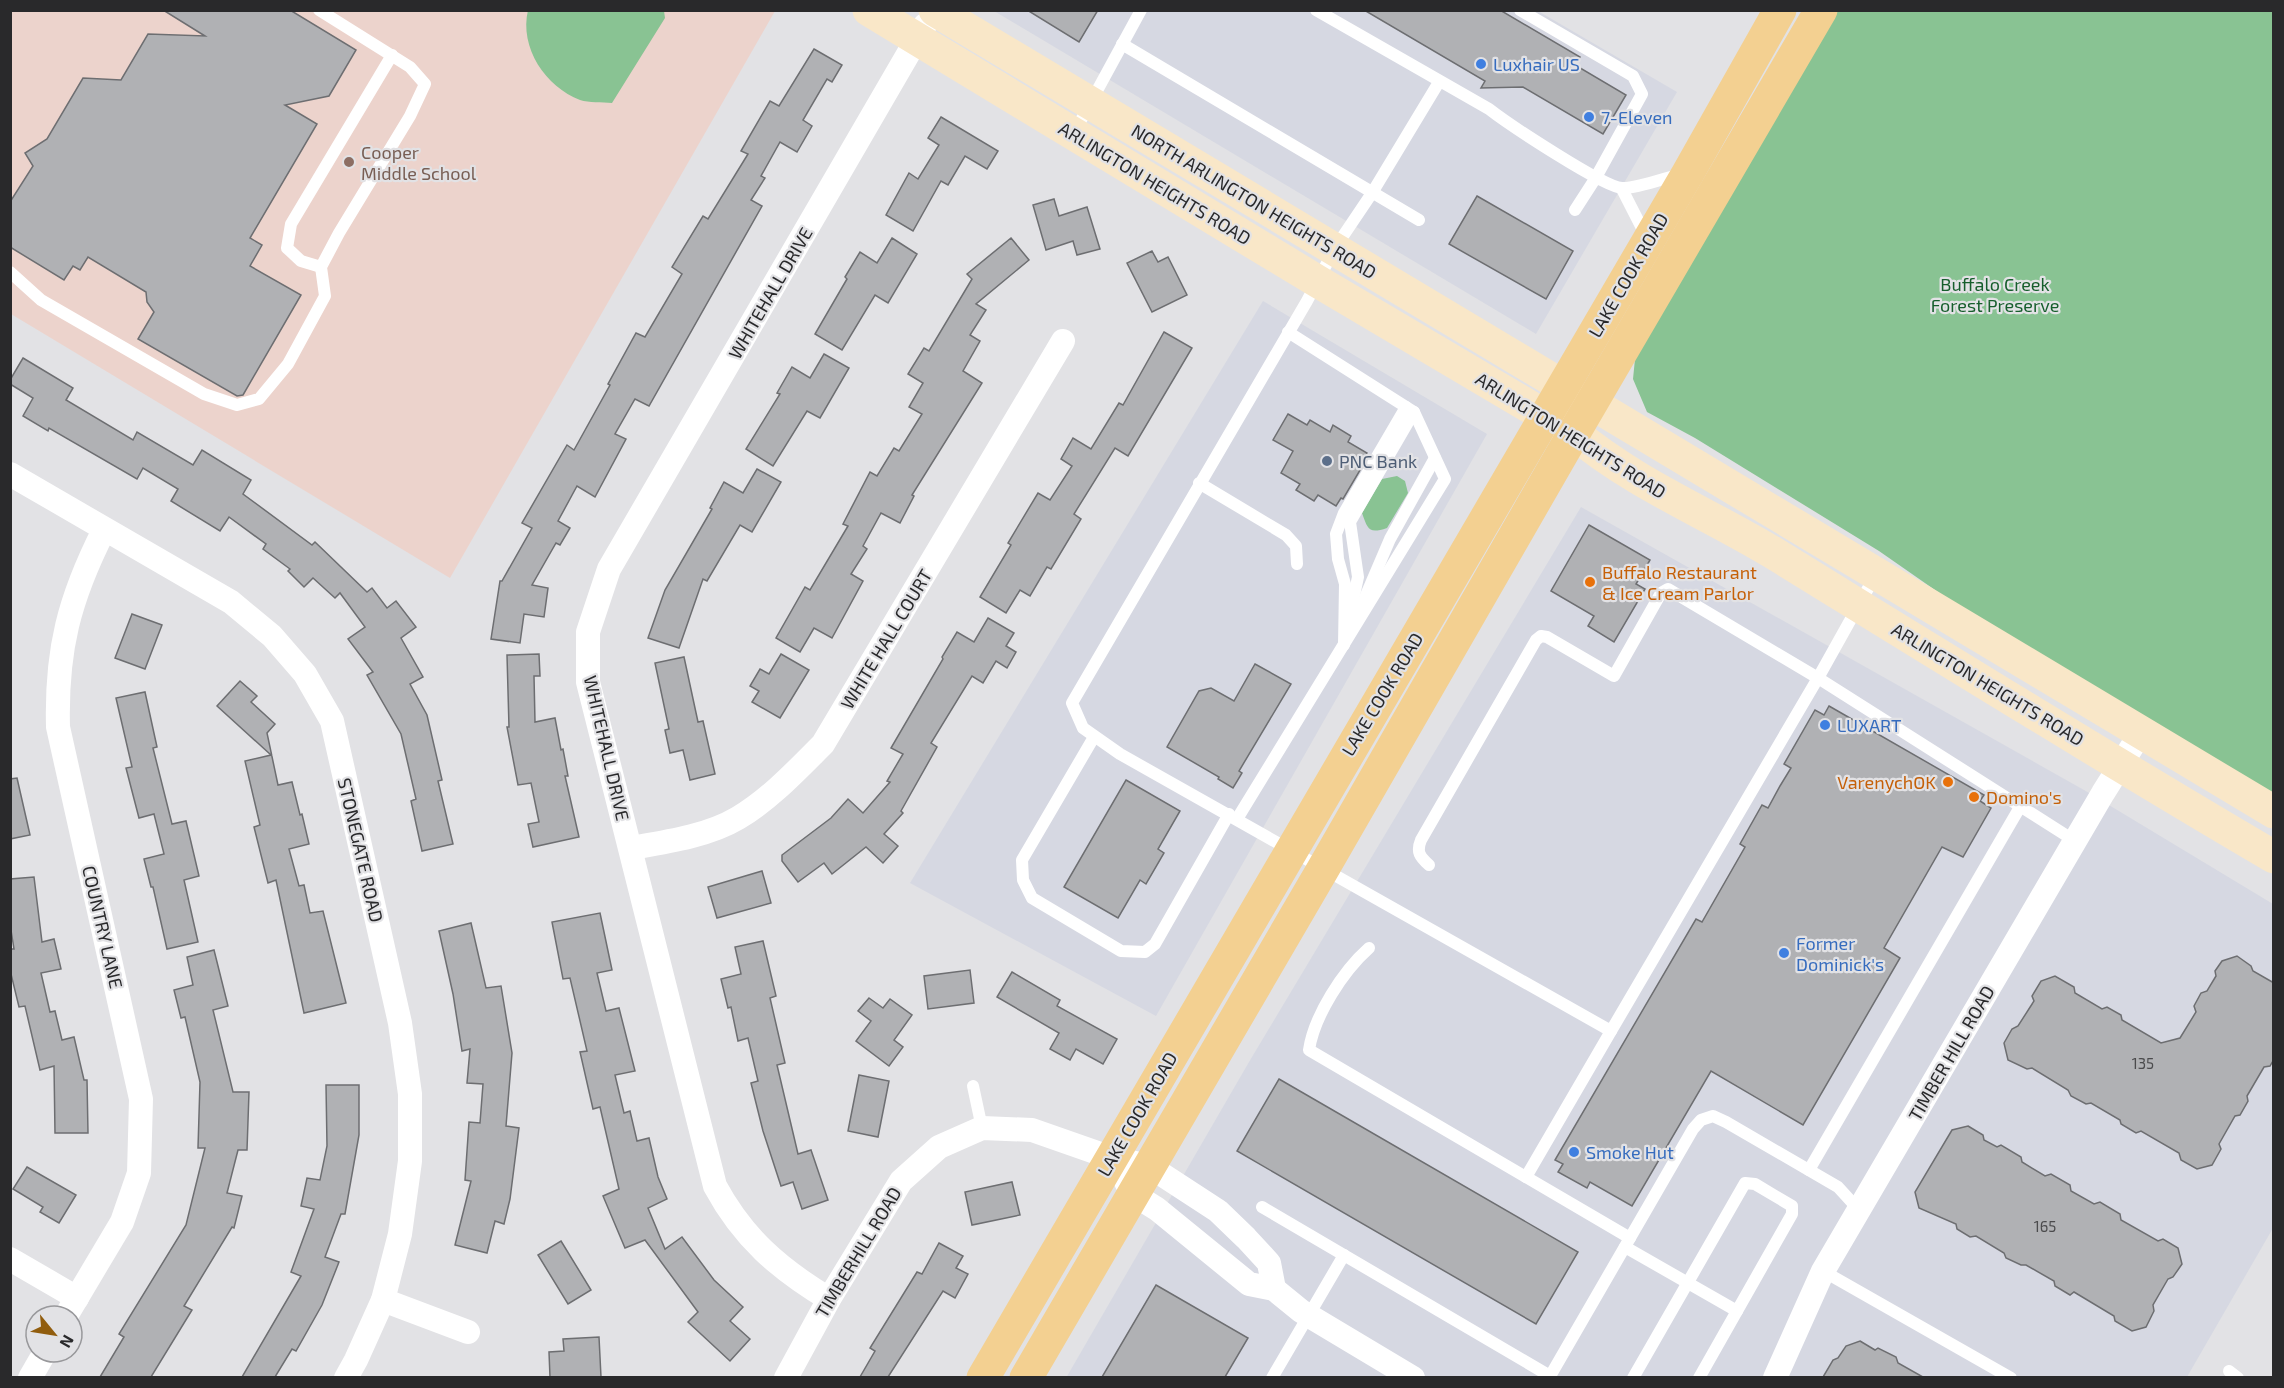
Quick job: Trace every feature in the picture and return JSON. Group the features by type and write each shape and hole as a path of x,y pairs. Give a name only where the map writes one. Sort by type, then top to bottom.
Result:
{"main road":[{"name":"ARLINGTON HEIGHTS ROAD","path":"869,10 1317,281 1574,433 1595,451 1664,494 1757,543 2274,857"},
{"name":"NORTH ARLINGTON HEIGHTS ROAD","path":"935,10 1575,394"},
{"name":"LAKE COOK ROAD","path":"1026,1377 1323,869 1574,433 1575,394 1648,240 1780,10"},
{"name":"LAKE COOK ROAD","path":"983,1377 1546,416 1575,394 1821,10"},
{"name":"ARLINGTON HEIGHTS ROAD","path":"1575,394 2140,734 2274,812"}],"street":[{"name":"WHITEHALL DRIVE","path":"829,1299 797,1280 751,1240 729,1213 715,1186 588,682 588,632 609,569 935,10"},
{"name":"WHITE HALL COURT","path":"631,848 691,837 738,818 781,785 823,744 1063,341"},
{"name":"STONEGATE ROAD","path":"10,474 231,602 272,636 305,674 332,721 400,1023 410,1095 408,1172 400,1234 383,1300 346,1377"},
{"name":"COUNTRY LANE","path":"73,1304 122,1222 139,1173 141,1099 58,727 57,686 63,641 74,597 104,530"},
{"name":"TIMBER HILL ROAD","path":"1775,1377 1823,1271 2140,734"},
{"name":"TIMBERHILL ROAD","path":"786,1377 829,1299 901,1181 939,1147 982,1128 1032,1130 1112,1158"},
{"path":"1112,1158 1141,1180 1218,1211 1269,1263 1274,1289"},
{"path":"1141,1180 1156,1209 1249,1284 1274,1289 1308,1316 1413,1377"},
{"path":"10,1259 67,1304"},
{"path":"383,1300 468,1332"},
{"path":"30,1377 38,1364"}],"lane":[{"path":"10,272 41,300 204,394 237,405 259,399 288,364 325,296 321,267 410,116 425,84 410,67 320,10"},
{"path":"1074,134 1141,10"},
{"path":"1316,10 1489,109 1506,122 1579,166 1595,179 1622,189 1688,173"},
{"path":"1520,10 1633,76 1642,94 1595,179 1575,210"},
{"path":"1122,44 1419,220"},
{"path":"321,267 302,261 287,248 291,224 392,55"},
{"path":"1439,82 1372,193 1335,248 1071,703 1083,728 1120,754 1611,1032"},
{"path":"1622,189 1648,240"},
{"path":"1094,737 1023,860 1023,880 1032,898 1121,951 1145,952 1155,944 1233,817 1344,646 1445,479 1410,410 1288,332"},
{"path":"1344,646 1345,584 1338,559 1336,534 1344,513 1410,410"},
{"path":"1344,646 1358,577 1350,522 1410,410"},
{"path":"1344,646 1390,539 1435,458"},
{"path":"1199,483 1286,535 1296,546 1297,564"},
{"path":"1526,1177 1876,575"},
{"path":"1429,865 1419,853 1421,840 1536,640 1541,636 1547,637 1614,676 1661,592 1668,589 1818,678 2075,841"},
{"path":"1809,1170 2020,807"},
{"path":"1369,948 1353,963 1336,990 1312,1032 1309,1050 1526,1177 1688,1283 1737,1311"},
{"path":"974,1086 982,1128"},
{"path":"1262,1207 1550,1377 1701,1120 1713,1116 1726,1122 1838,1186 1859,1210"},
{"path":"1633,1377 1745,1183 1755,1184 1792,1206 1792,1214 1699,1377"},
{"path":"1272,1377 1344,1255"},
{"path":"1823,1271 2011,1377"}],"shaded area":[{"name":"Cooper Middle School","path":"10,11 775,11 450,578 11,314"},
{"path":"994,11 1538,11 1677,92 1536,334"},
{"path":"1263,301 1487,434 1156,1016 910,883"},
{"path":"1581,507 2084,790 2273,904 2273,1228 2187,1377 1066,1378 1249,1062"}],"green space":[{"path":"528,10 664,11 665,18 612,103 587,102 556,86 538,64 528,38 526,24"},
{"name":"Buffalo Creek Forest Preserve","path":"1837,11 2273,11 2273,797 1991,629 1879,551 1695,438 1647,412 1633,379 1635,359"},
{"path":"1397,476 1405,481 1408,493 1387,528 1376,531 1370,529 1362,513 1382,479"}],"building":[{"path":"163,10 290,10 356,50 329,96 285,105 317,124 250,238 262,245 250,266 301,295 243,395 237,396 138,339 154,312 147,302 146,292 88,257 80,270 73,266 64,280 10,247 10,202 33,166 25,153 47,139 83,78 121,80 148,34 205,36"},
{"path":"1027,10 1098,10 1079,42"},
{"path":"1364,10 1500,10 1580,57 1575,65 1626,95 1603,134 1523,87 1481,88 1485,81"},
{"path":"814,49 842,65 832,82 827,79 803,120 812,126 797,152 780,142 761,176 765,178 751,200 762,206 649,406 635,399 615,434 626,439 595,497 577,486 558,521 570,528 560,545 556,543 532,585 548,588 544,617 524,614 520,643 491,639 500,581 532,528 522,523 567,445 574,450 636,333 645,337 682,274 672,267 703,216 708,219 748,154 741,151 770,101 779,106"},
{"path":"941,117 998,151 987,169 965,156 948,185 941,181 913,231 886,215 909,173 918,179 939,145 928,138"},
{"path":"1477,196 1573,251 1546,299 1449,244"},
{"path":"1054,199 1059,216 1087,207 1100,249 1077,255 1073,241 1046,250 1033,205"},
{"path":"892,238 917,254 888,303 875,295 842,350 815,334 860,252 877,263"},
{"path":"1011,238 1029,260 976,304 986,310 970,335 980,341 963,371 982,383 912,495 914,496 900,523 881,513 863,546 867,549 851,574 863,581 832,638 814,628 800,652 776,638 805,587 810,590 848,526 843,524 870,472 877,476 894,448 899,451 922,414 909,407 923,383 908,374 924,348 929,351 972,279 967,274"},
{"path":"1152,251 1158,262 1168,257 1187,295 1152,312 1127,263"},
{"path":"1164,332 1192,348 1128,456 1115,448 1074,514 1081,519 1051,569 1047,567 1030,596 1020,590 1006,613 980,597 1011,545 1008,543 1038,493 1050,500 1072,466 1061,459 1073,438 1091,449 1119,403 1123,405"},
{"path":"824,354 849,368 820,418 807,411 773,466 746,449 780,394 777,393 792,367 810,378"},
{"path":"23,358 73,388 66,400 133,440 137,432 193,465 202,450 251,480 243,494 312,545 315,542 367,592 372,588 387,608 396,601 416,627 401,638 423,677 410,684 427,715 442,780 438,781 453,844 422,851 411,801 416,799 401,734 367,675 373,672 348,639 365,627 340,593 335,598 313,578 304,587 288,571 290,569 263,549 266,544 229,517 220,531 171,501 178,489 143,468 137,479 49,428 48,431 23,416 33,398 10,384 10,380"},
{"name":"PNC Bank","path":"1288,414 1307,425 1310,420 1330,432 1333,425 1351,436 1348,442 1367,453 1364,459 1366,460 1343,499 1341,498 1336,506 1318,495 1314,501 1296,490 1300,484 1281,473 1293,451 1273,440"},
{"path":"757,469 781,482 752,532 740,525 707,581 703,579 679,648 648,638 665,590 712,509 710,508 724,482 743,493"},
{"path":"1589,525 1650,560 1636,584 1645,589 1614,642 1588,626 1594,616 1551,591"},
{"path":"132,614 162,625 145,669 115,658"},
{"path":"988,618 1014,633 1006,646 1016,652 1007,668 996,661 983,683 972,676 931,743 937,747 901,811 903,813 884,834 898,846 883,863 866,847 832,874 824,863 798,882 782,861 782,855 831,818 848,799 863,813 890,782 887,781 903,754 891,748 943,659 942,657 957,632 974,642"},
{"path":"539,654 540,676 534,676 535,722 555,718 579,837 533,847 528,824 539,822 531,783 518,785 507,727 509,727 507,655"},
{"path":"781,654 809,670 780,718 752,702 759,691 750,686 760,669 769,674"},
{"path":"684,657 698,722 703,721 715,774 690,780 683,750 670,753 665,730 669,729 655,663"},
{"path":"1255,664 1291,684 1239,771 1242,773 1233,788 1218,779 1219,777 1167,747 1199,691 1211,688 1234,701"},
{"path":"240,681 257,696 251,702 275,724 267,733 278,785 292,782 309,844 289,849 299,886 304,885 310,913 323,911 346,1003 304,1013 276,880 268,883 254,827 260,825 245,761 271,755 217,706"},
{"path":"145,692 157,747 153,748 172,824 186,821 199,876 184,880 198,942 167,949 144,859 164,854 154,814 139,818 126,768 132,767 116,698"},
{"name":"Former Dominick's","path":"1829,706 1984,795 1980,801 1991,808 1963,857 1942,847 1884,948 1900,958 1803,1125 1711,1071 1632,1206 1590,1182 1587,1188 1558,1172 1563,1164 1555,1160 1696,919 1702,922 1745,847 1740,844 1762,805 1768,808 1791,768 1784,764 1815,710 1824,715"},
{"path":"17,778 30,835 10,839 10,779"},
{"path":"1126,780 1180,811 1158,849 1164,853 1146,884 1140,880 1118,918 1064,887"},
{"path":"762,871 771,903 717,918 708,887"},
{"path":"34,877 42,942 54,939 61,969 41,973 50,1012 55,1011 62,1040 74,1037 84,1080 87,1080 88,1133 55,1133 54,1066 40,1070 25,1006 19,1007 10,970 10,949 14,949 10,924 10,879"},
{"path":"600,913 612,970 597,973 606,1011 619,1008 635,1071 615,1075 624,1113 630,1111 637,1141 649,1138 658,1177 667,1199 648,1208 665,1249 682,1237 714,1280 743,1307 730,1321 750,1339 730,1361 688,1322 698,1312 645,1240 625,1248 603,1196 619,1189 600,1107 593,1109 580,1052 587,1051 570,978 563,979 552,922"},
{"path":"471,923 486,988 501,986 512,1053 506,1126 519,1128 510,1199 504,1224 495,1221 487,1253 455,1245 471,1181 465,1180 469,1122 480,1123 483,1084 467,1083 470,1049 462,1051 453,994 439,931"},
{"path":"763,941 776,996 770,998 785,1063 777,1065 798,1154 811,1150 828,1200 802,1209 793,1182 781,1186 763,1131 751,1083 758,1081 748,1038 738,1041 731,1007 728,1008 721,979 741,974 735,947"},
{"path":"214,950 228,1006 213,1010 233,1092 249,1092 247,1150 238,1150 227,1193 242,1196 234,1228 232,1227 184,1306 192,1310 151,1377 100,1377 124,1337 119,1334 186,1225 205,1148 198,1148 200,1082 185,1017 181,1018 174,990 193,985 187,957"},
{"path":"2237,956 2251,966 2253,971 2274,983 2274,1059 2270,1066 2264,1067 2247,1096 2248,1101 2240,1115 2235,1116 2219,1144 2221,1149 2212,1165 2197,1169 2181,1160 2179,1153 2141,1131 2136,1133 2121,1124 2120,1120 2091,1103 2086,1104 2071,1096 2068,1090 2032,1068 2027,1069 2008,1060 2004,1043 2034,1001 2032,996 2041,981 2055,976 2074,987 2075,993 2102,1009 2107,1007 2121,1015 2122,1020 2161,1043 2180,1038 2196,1012 2194,1006 2201,993 2207,991 2216,976 2215,971 2222,961"},
{"path":"970,970 974,1003 928,1009 924,976"},
{"path":"1012,972 1060,1000 1057,1006 1117,1039 1103,1064 1076,1049 1070,1060 1050,1049 1059,1033 997,997"},
{"path":"869,998 883,1008 890,999 912,1015 894,1040 903,1047 889,1066 856,1041 871,1021 858,1011"},
{"path":"859,1075 889,1081 878,1137 848,1131"},
{"path":"1279,1079 1578,1252 1536,1324 1237,1151"},
{"path":"326,1085 359,1085 359,1135 345,1214 341,1214 325,1257 339,1262 322,1305 296,1351 292,1349 275,1377 242,1377 301,1276 291,1272 314,1209 301,1206 307,1178 320,1180 327,1146"},
{"path":"1968,1126 1983,1135 1984,1140 1997,1147 2001,1145 2021,1157 2022,1162 2045,1176 2051,1174 2070,1185 2071,1191 2094,1204 2100,1202 2120,1214 2121,1220 2158,1241 2163,1239 2178,1248 2182,1264 2173,1277 2168,1279 2153,1305 2154,1311 2146,1327 2132,1331 2115,1321 2114,1316 2074,1292 2070,1295 2055,1286 2054,1281 2026,1265 2006,1258 2004,1253 1976,1236 1970,1237 1957,1229 1956,1224 1919,1208 1915,1192 1952,1130"},
{"path":"27,1167 76,1195 59,1223 40,1212 43,1207 13,1189"},
{"path":"1012,1182 1020,1215 972,1225 965,1192"},
{"path":"561,1241 591,1290 568,1304 538,1255"},
{"path":"939,1243 963,1256 956,1268 968,1274 955,1298 943,1291 888,1377 860,1377 875,1351 870,1348 917,1272 922,1274"},
{"path":"1156,1285 1248,1338 1225,1377 1102,1377"},
{"path":"599,1337 601,1377 550,1377 549,1352 564,1351 563,1339"},
{"path":"1860,1341 1875,1350 1878,1348 1896,1357 1898,1363 1923,1377 1823,1377 1833,1360 1838,1358 1846,1346"}],"place":[{"name":"Luxhair US","path":"1481,64"},
{"name":"7-Eleven","path":"1589,117"},
{"name":"Cooper Middle School","path":"349,162"},
{"name":"PNC Bank","path":"1327,461"},
{"name":"Buffalo Restaurant & Ice Cream Parlor","path":"1590,582"},
{"name":"LUXART","path":"1825,725"},
{"name":"VarenychOK","path":"1948,782"},
{"name":"Domino's","path":"1974,797"},
{"name":"Former Dominick's","path":"1784,953"},
{"name":"Smoke Hut","path":"1574,1152"}]}
